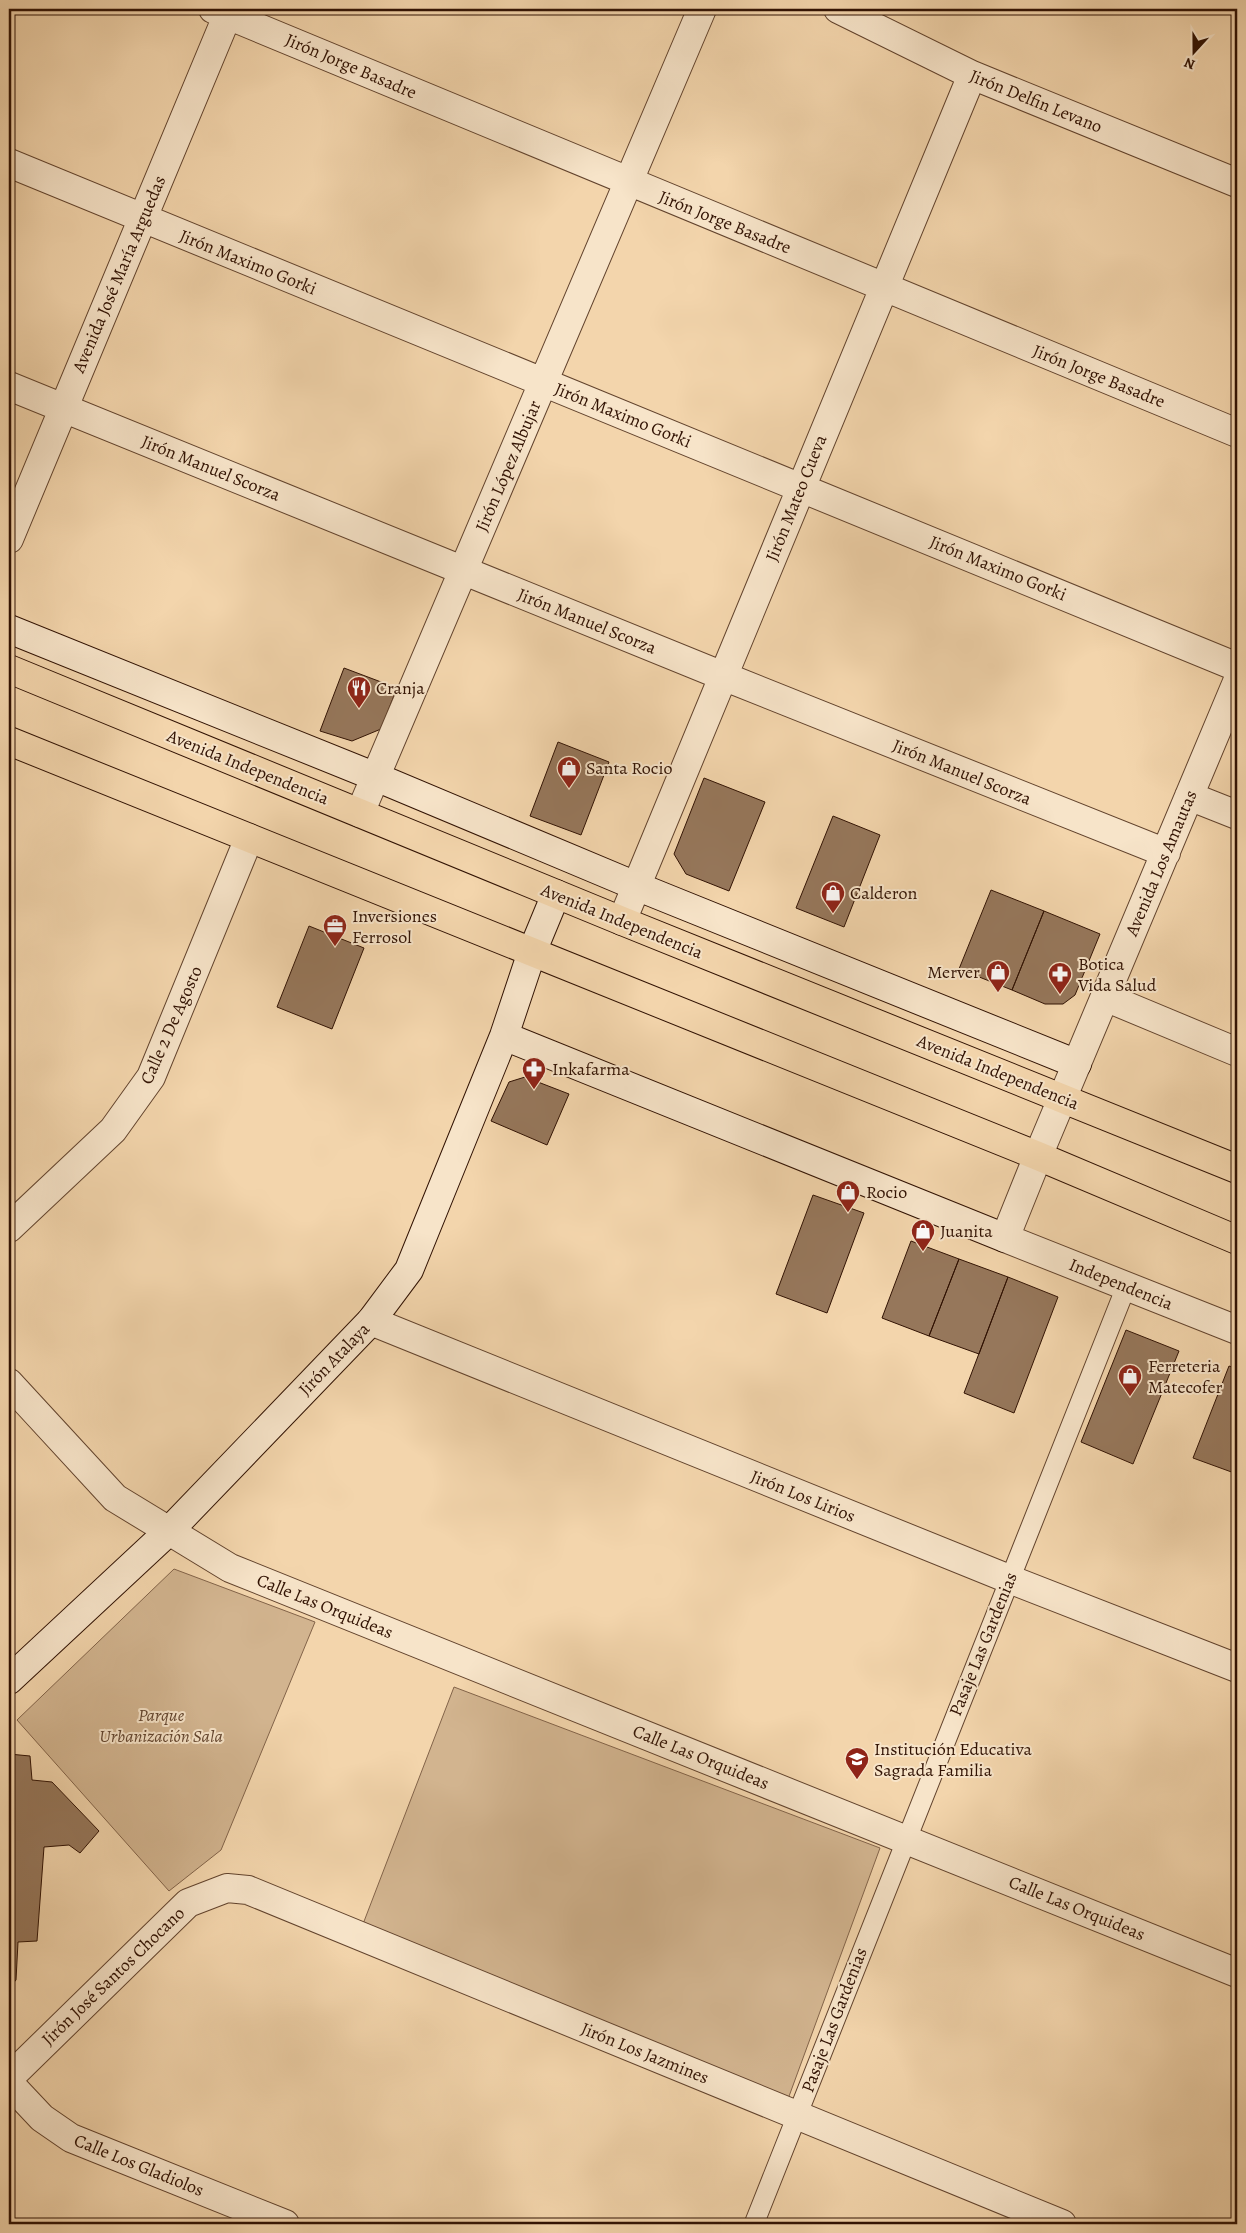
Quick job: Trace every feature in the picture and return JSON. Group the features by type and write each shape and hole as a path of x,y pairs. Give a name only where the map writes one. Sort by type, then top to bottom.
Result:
{"main road":[{"name":"Avenida Independencia","path":"9,668 622,921 1237,1169"},
{"path":"9,741 1038,1156 1237,1240"}],"street":[{"name":"Jirón López Albujar","path":"360,813 702,9"},
{"name":"Jirón Delfin Levano","path":"838,9 972,75 1237,183"},
{"name":"Jirón Jorge Basadre","path":"224,11 629,182 1237,433"},
{"name":"Avenida José María Arguedas","path":"9,539 143,218 224,11"},
{"name":"Jirón Mateo Cueva","path":"622,921 972,75"},
{"name":"Jirón Maximo Gorki","path":"9,164 1237,667"},
{"name":"Jirón Manuel Scorza","path":"9,386 723,676 1166,853"},
{"name":"Avenida Independencia","path":"9,629 376,777 636,886 1076,1064"},
{"name":"Avenida Los Amautas","path":"1005,1238 1237,682"},
{"path":"1189,796 1237,815"},
{"name":"Calle 2 De Agosto","path":"9,1228 113,1130 151,1077 249,838"},
{"name":"Jirón Atalaya","path":"9,1680 169,1531 370,1321 409,1270 504,1036 532,952 556,894"},
{"path":"1105,997 1237,1052"},
{"path":"504,1036 1005,1238"},
{"name":"Independencia","path":"1005,1238 1237,1330"},
{"name":"Jirón Los Lirios","path":"370,1321 1009,1579 1237,1668"},
{"name":"Calle Las Orquideas","path":"9,1383 115,1498 230,1568 1237,1973"},
{"name":"Jirón Los Jazmines","path":"227,1888 248,1890 1062,2224"},
{"name":"Jirón José Santos Chocano","path":"9,2078 188,1903 227,1888"},
{"name":"Calle Los Gladiolos","path":"9,2083 42,2118 71,2138 284,2224"}],"lane":[{"name":"Pasaje Las Gardenias","path":"754,2224 1126,1287"}],"green space":[{"name":"Parque Urbanización Sala","path":"174,1569 315,1622 221,1850 169,1891 17,1720"},
{"path":"454,1687 880,1848 788,2099 363,1924"}],"building":[{"name":"Cranja","path":"344,668 397,688 381,729 352,741 320,731"},
{"name":"Santa Rocio","path":"558,742 609,762 581,835 530,816"},
{"path":"704,778 765,802 729,891 686,874 674,854"},
{"path":"833,816 880,835 844,927 796,908"},
{"path":"991,890 1044,911 1012,990 959,969"},
{"path":"1044,911 1100,934 1075,995 1063,1004 1045,1004 1012,990"},
{"path":"309,926 364,948 332,1029 277,1007"},
{"path":"525,1077 569,1094 547,1145 491,1121 509,1082"},
{"path":"813,1195 864,1213 827,1313 776,1294"},
{"path":"911,1241 959,1259 929,1336 882,1318"},
{"path":"959,1259 1008,1277 979,1354 929,1336"},
{"path":"1008,1277 1058,1297 1014,1413 964,1393"},
{"name":"Ferreteria Matecofer","path":"1126,1330 1179,1351 1133,1464 1081,1442"},
{"path":"1229,1366 1237,1369 1237,1474 1193,1458"},
{"path":"9,1754 30,1756 32,1780 52,1782 99,1831 80,1853 69,1845 44,1847 37,1941 18,1942 16,1980 9,1988"}],"place":[{"name":"Cranja","path":"359,709"},
{"name":"Santa Rocio","path":"569,789"},
{"name":"Calderon","path":"833,914"},
{"name":"Inversiones Ferrosol","path":"335,947"},
{"name":"Merver","path":"998,993"},
{"name":"Botica Vida Salud","path":"1060,995"},
{"name":"Inkafarma","path":"534,1090"},
{"name":"Rocio","path":"848,1213"},
{"name":"Juanita","path":"923,1252"},
{"name":"Ferreteria Matecofer","path":"1130,1397"},
{"name":"Institución Educativa Sagrada Familia","path":"857,1780"}]}
